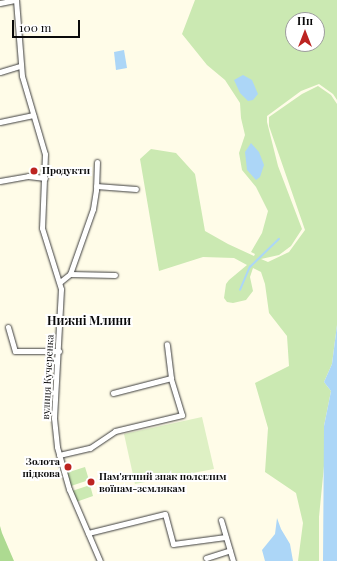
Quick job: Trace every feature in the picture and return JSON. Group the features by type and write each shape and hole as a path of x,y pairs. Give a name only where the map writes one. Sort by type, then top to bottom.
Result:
{"street":[{"path":"0,3 15,0"},
{"name":"вулиця Кучеренка","path":"15,0 20,66 45,154 45,178 41,218 42,228 60,282 59,351 54,418 59,455 68,489 100,561"},
{"path":"0,72 20,66"},
{"path":"0,122 33,115"},
{"path":"60,282 70,274 93,209 97,162"},
{"path":"0,181 28,176 45,178"},
{"path":"96,186 136,189"},
{"path":"70,274 115,275"},
{"path":"8,327 15,351 59,351"},
{"path":"59,455 90,448 115,431 182,415 171,378 167,344"},
{"path":"113,393 171,378"},
{"path":"88,533 165,514 173,544 226,537"},
{"path":"221,520 233,561"},
{"path":"206,558 230,550"}],"green space":[{"path":"195,0 337,0 337,100 333,94 319,84 301,91 267,116 267,122 278,166 302,229 291,246 279,255 261,259 268,262 289,252 305,230 269,126 269,117 302,94 318,86 331,95 337,104 337,325 332,364 324,382 331,391 324,426 324,466 319,517 319,561 298,561 303,523 296,493 265,472 268,428 255,383 289,366 287,336 269,313 265,284 261,272 253,268 250,277 253,291 246,300 233,303 227,302 224,298 226,284 247,265 234,258 203,257 159,271 140,159 151,149 176,153 195,174 205,231 228,244 254,256 255,254 251,252 262,233 268,211 256,187 242,170 239,153 245,135 241,118 240,103 225,80 207,65 182,34"},
{"path":"202,417 214,469 135,484 124,434"},
{"path":"85,467 89,480 71,486 66,473"},
{"path":"90,485 93,496 76,502 72,491"},
{"path":"0,526 2,533 14,561 0,561"}],"water":[{"path":"124,50 127,68 116,70 114,52"},
{"path":"243,75 252,80 258,94 253,100 248,101 240,93 234,80"},
{"path":"251,143 259,152 264,165 260,177 256,180 247,170 245,152"},
{"path":"337,325 337,561 323,561 324,426 331,391 324,382 332,364"},
{"path":"277,518 281,529 290,544 293,561 265,561 262,550 275,534"}],"waterway":[{"path":"240,290 250,267 279,239"}],"place":[{"name":"Продукти","path":"34,171"},
{"name":"Золота підкова","path":"68,467"},
{"name":"Пам'ятний знак полеглим воїнам-землякам","path":"91,482"}],"district":[{"name":"Нижні Млини","path":"89,321"}]}
